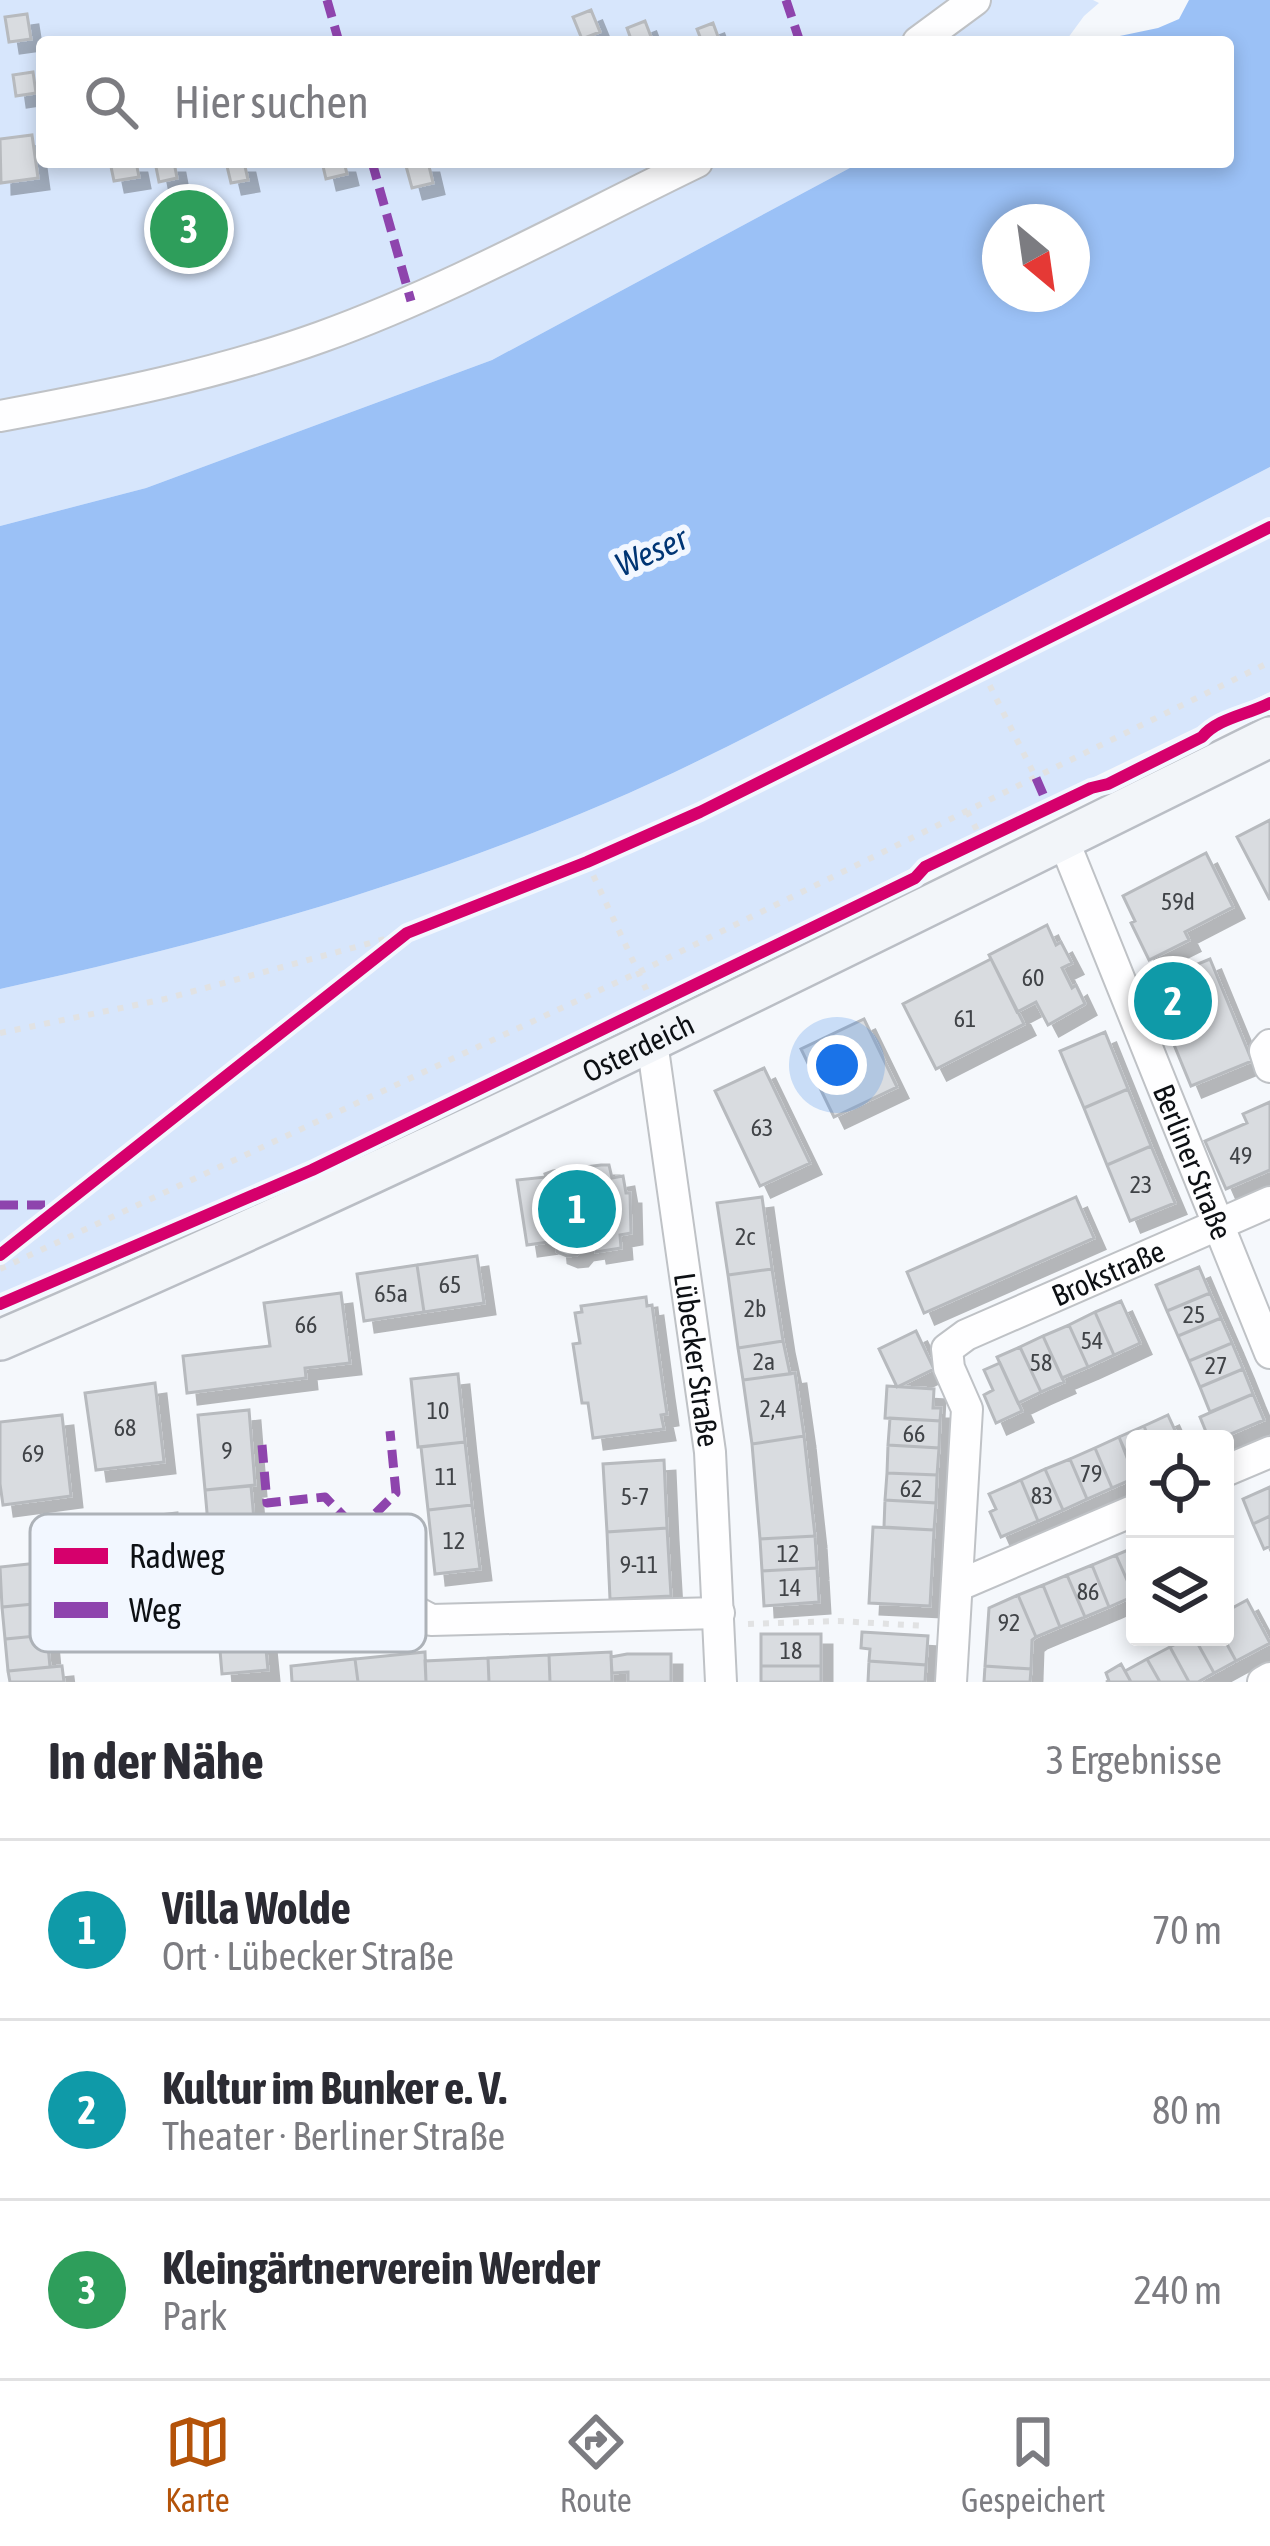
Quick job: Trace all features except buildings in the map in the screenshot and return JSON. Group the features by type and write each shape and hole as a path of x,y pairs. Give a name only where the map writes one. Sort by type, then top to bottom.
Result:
{"main road":[{"name":"Osterdeich","path":"0,1340 326,1195 662,1019 1063,839 1270,737"}],"street":[{"path":"926,36 975,0"},
{"path":"0,416 97,398 319,338 411,301 685,168"},
{"name":"Berliner Straße","path":"1063,839 1270,1353"},
{"name":"Lübecker Straße","path":"662,1019 710,1453 721,1682"},
{"path":"1270,1045 1265,1051 1270,1067"},
{"name":"Brokstraße","path":"957,1586 967,1409 949,1368 947,1349 966,1335 1270,1202"},
{"path":"1234,1467 1270,1452"},
{"path":"951,1682 957,1586 1126,1514"},
{"path":"426,1618 719,1612"}],"path":[{"path":"0,1033 165,999 407,933 586,862 700,812 1270,527"},
{"path":"0,1269 639,972 1270,662"},
{"path":"983,672 1036,778"},
{"path":"968,811 982,840"},
{"path":"963,849 997,833"},
{"path":"586,862 662,1019"},
{"path":"0,1256 407,933"},
{"path":"719,1612 745,1624 954,1627"}],"shaded area":[{"path":"0,0 1099,3 1069,36 36,36 36,168 850,168 492,360 146,488 0,526"},
{"path":"1270,467 1270,692 644,1004 308,1162 0,1299 0,989 308,910 458,861 606,803 742,739"}],"water":[{"name":"Weser","path":"1189,0 1270,0 1270,467 742,739 606,803 458,861 308,910 0,989 0,526 146,488 492,360 850,168 1234,168 1234,36 1120,36 1179,19"}],"marked path":[{"path":"327,0 337,36"},
{"path":"786,0 798,36"},
{"path":"374,168 411,301"},
{"path":"1036,778 1049,808"},
{"path":"0,1205 64,1205"},
{"path":"375,1514 396,1493 390,1431"},
{"path":"262,1445 267,1503 325,1497 342,1514"}],"cycle path":[{"path":"0,1255 407,933 700,812 1270,527"},
{"path":"0,1304 312,1170 915,878 925,867 1108,784 1224,721 1270,703"}],"place":[{"name":"Kleingärtnerverein Werder","path":"189,229"},
{"name":"Kultur im Bunker e. V.","path":"1173,1001"},
{"name":"Villa Wolde","path":"577,1209"}]}
